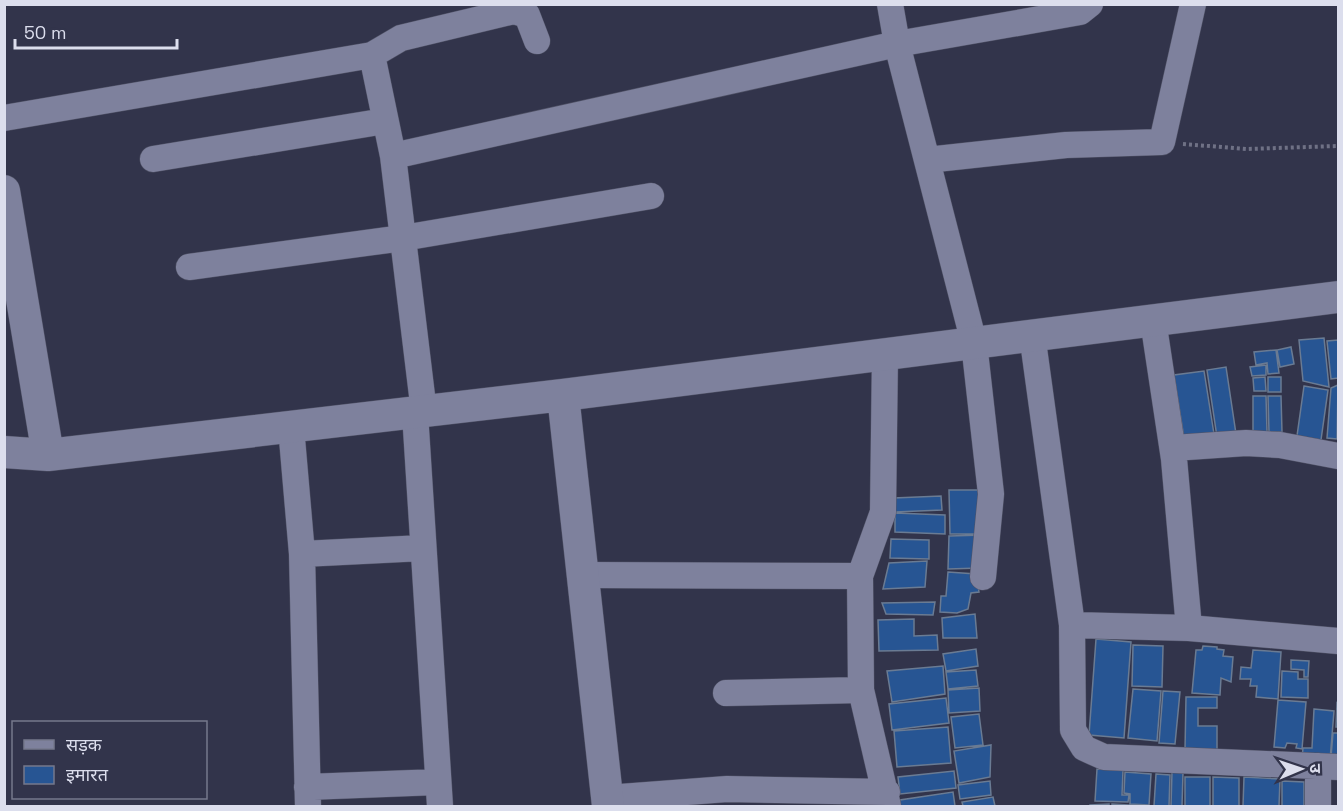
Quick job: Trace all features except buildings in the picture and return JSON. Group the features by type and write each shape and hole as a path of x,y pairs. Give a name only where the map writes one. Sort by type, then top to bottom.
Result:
{"street":[{"path":"890,4 897,44 974,343 991,494 983,577"},
{"path":"393,156 897,44 1080,12 1090,4"},
{"path":"927,160 1065,145 1162,142 1194,4"},
{"path":"4,118 372,55 401,38 514,11 527,15 537,41"},
{"path":"291,427 302,554 308,797 439,795 423,548 419,412 393,156 372,55"},
{"path":"153,159 385,121"},
{"path":"4,191 48,455"},
{"path":"189,267 403,238 651,196"},
{"path":"4,452 48,455 291,427 1338,297"},
{"path":"1154,320 1173,448 1189,628"},
{"path":"1032,334 1072,626 1073,730 1084,748 1104,757 1328,767 1318,807"},
{"path":"563,395 608,802 727,789 888,800 861,690 860,576 883,512 885,354"},
{"path":"1173,448 1257,444 1304,448 1338,456"},
{"path":"302,554 423,548"},
{"path":"583,575 860,576"},
{"path":"1072,626 1189,628 1338,641"},
{"path":"726,693 861,690"}],"path":[{"path":"1162,142 1247,149 1338,146"}]}
